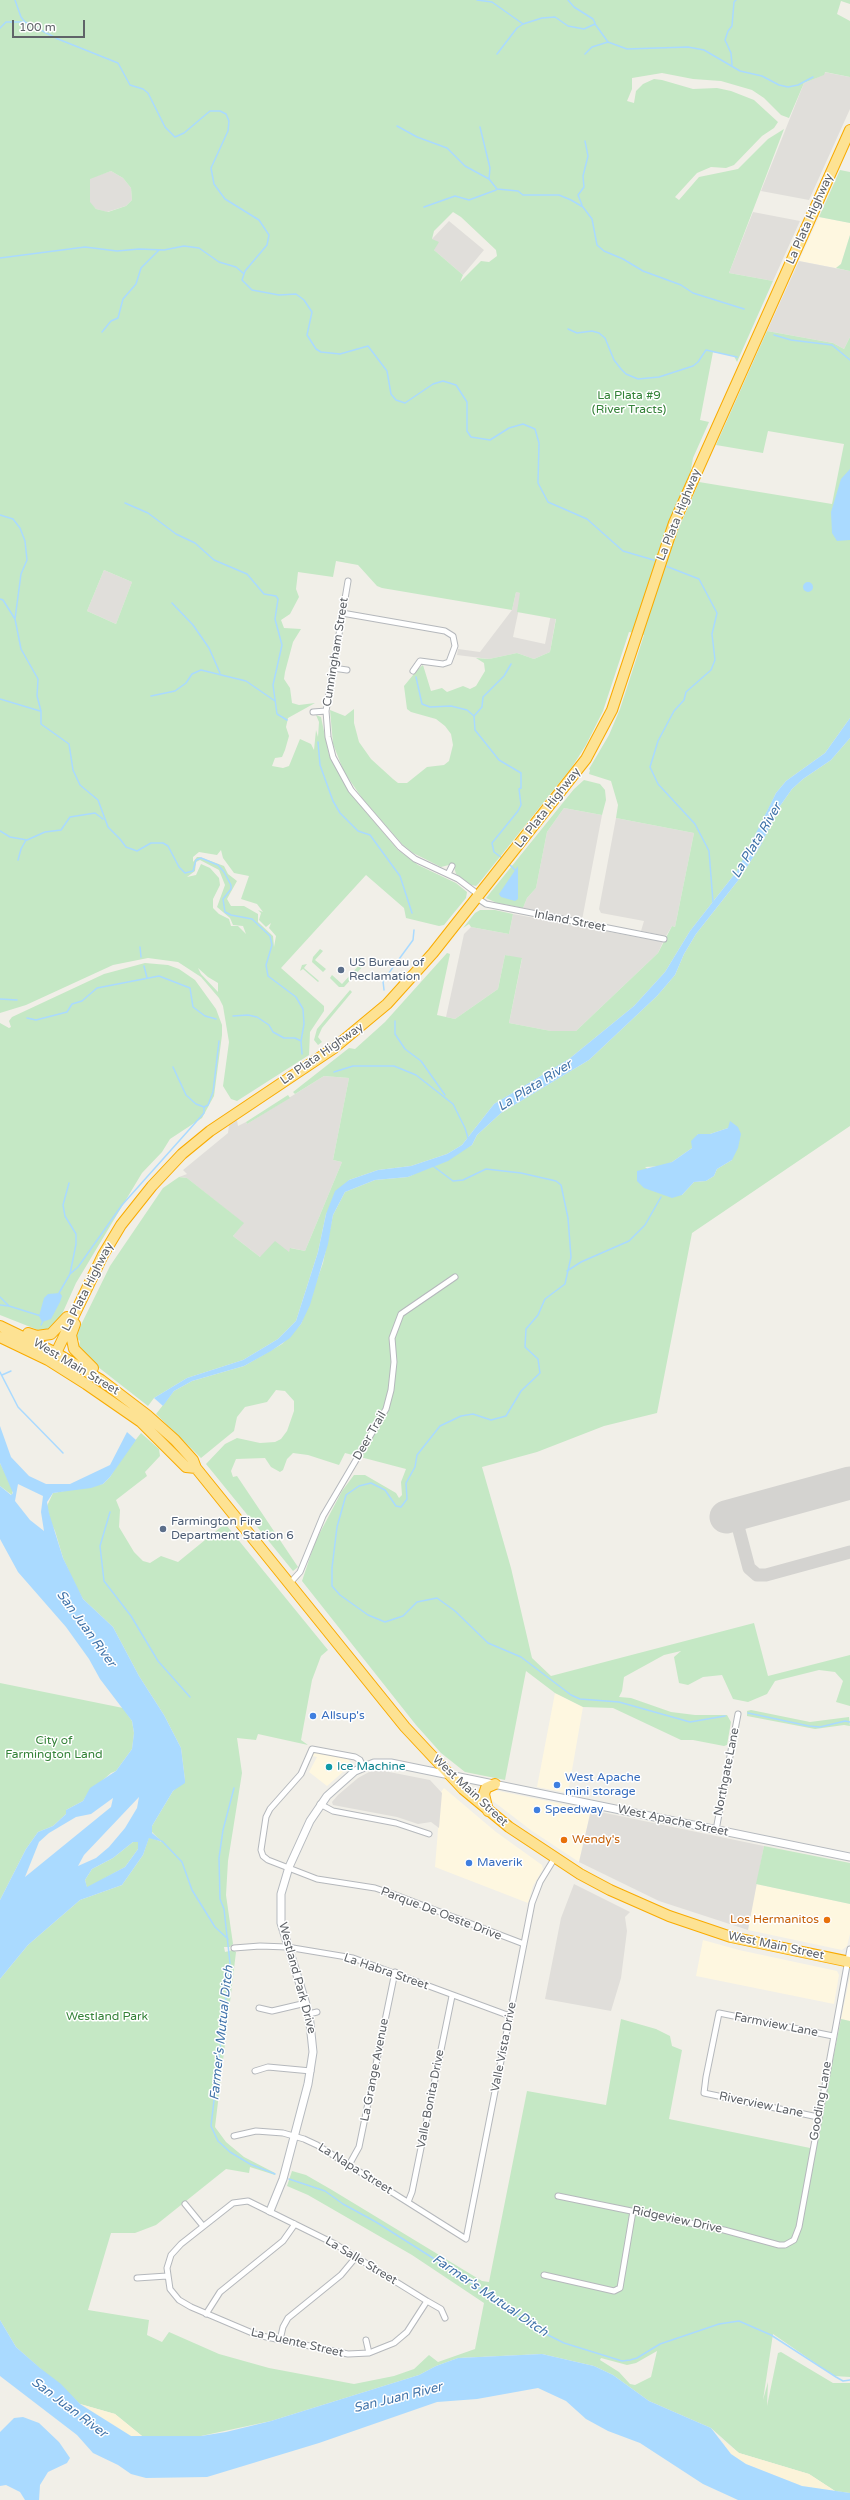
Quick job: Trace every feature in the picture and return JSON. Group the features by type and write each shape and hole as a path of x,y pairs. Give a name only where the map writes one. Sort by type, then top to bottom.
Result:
{"highway":[{"name":"La Plata Highway","path":"56,1353 87,1288 121,1225 142,1197 176,1161 225,1119 321,1058 372,1017 419,969 578,771 601,734 612,710 674,523 847,146 850,130"},
{"path":"0,1322 37,1336 51,1334 64,1323 79,1292 87,1288 88,1297 72,1330 71,1340 74,1349 82,1359 134,1399 136,1406"},
{"name":"West Main Street","path":"0,1326 56,1353 101,1380 136,1406 175,1440 193,1460 196,1468 405,1727 449,1774 488,1811 554,1859 610,1890 698,1926 747,1941 849,1961"},
{"path":"0,1336 37,1351 56,1353 64,1366 79,1375 86,1384"},
{"name":"West Main Street","path":"0,1336 48,1360 86,1384 141,1422 186,1467 196,1468"},
{"path":"488,1811 484,1794 486,1788 495,1784"}],"street":[{"name":"Cunningham Street","path":"348,581 326,711 328,737 333,757 351,790 406,852 448,874 478,897"},
{"path":"342,613 445,631 453,636 455,646 449,662 443,664 420,661 413,671"},
{"path":"333,668 347,670"},
{"path":"313,712 326,711"},
{"path":"448,874 452,866"},
{"name":"Inland Street","path":"478,897 486,904 664,939"},
{"name":"Deer Trail","path":"289,1584 300,1572 323,1516 386,1409 391,1390 394,1362 392,1338 401,1314 455,1277"},
{"name":"Northgate Lane","path":"716,1830 738,1714"},
{"path":"290,1867 268,1860 263,1856 261,1850 266,1817 270,1810 301,1774 312,1749 359,1758 363,1766"},
{"name":"West Apache Street","path":"363,1766 387,1762 850,1857"},
{"name":"Westland Park Drive","path":"270,2211 283,2179 311,2071 313,2040 309,2014 288,1947 280,1912 282,1894 290,1867 305,1829 320,1804 341,1782 363,1766"},
{"path":"320,1804 333,1811 396,1823 429,1834"},
{"name":"Valle Vista Drive","path":"466,2239 535,1892 554,1859"},
{"name":"Parque De Oeste Drive","path":"290,1867 317,1879 387,1892 524,1944"},
{"name":"La Habra Street","path":"234,1948 260,1946 288,1947 353,1958 395,1972 452,1996 510,2016"},
{"name":"Gooding Lane","path":"794,2240 799,2228 818,2117 849,1961 850,1949"},
{"name":"La Grange Avenue","path":"350,2165 361,2140 395,1972"},
{"name":"Valle Bonita Drive","path":"408,2202 412,2192 452,1996"},
{"path":"259,2008 272,2011 306,2003"},
{"path":"309,2014 317,2012"},
{"name":"Farmview Lane","path":"704,2093 719,2013 833,2036"},
{"path":"255,2071 268,2067 311,2071"},
{"name":"Riverview Lane","path":"704,2093 818,2117"},
{"name":"La Napa Street","path":"234,2136 256,2131 294,2136 317,2145 466,2239"},
{"name":"Ridgeview Drive","path":"558,2196 724,2230 779,2245 785,2245 794,2240"},
{"name":"La Salle Street","path":"202,2226 239,2201 248,2201 296,2224 356,2257 441,2309 445,2318"},
{"path":"137,2278 166,2276 168,2261 175,2250 202,2226 185,2204"},
{"path":"544,2275 614,2291 620,2288 633,2211"},
{"path":"206,2314 220,2292 283,2241 296,2224"},
{"path":"280,2340 283,2327 288,2318 341,2275 356,2257"},
{"name":"La Puente Street","path":"166,2276 170,2289 179,2300 247,2332 348,2354 369,2353 385,2348 400,2338 427,2301"},
{"path":"366,2340 369,2353"}],"shaded area":[{"path":"824,72 850,77 850,109 809,200 761,191 804,83 823,75"},
{"path":"111,171 123,178 131,188 132,200 126,206 107,212 96,209 90,203 90,178"},
{"path":"753,212 800,221 773,281 729,273"},
{"path":"819,217 850,223 850,235 841,264 836,268 799,261"},
{"path":"449,221 484,250 463,275 434,250 432,239"},
{"path":"799,261 850,271 850,337 844,349 833,343 767,331"},
{"path":"104,570 132,582 116,624 87,611"},
{"path":"516,592 559,600 550,652 534,659 517,653 489,659 457,655 458,649 480,652 512,610","holes":["521,599 553,604 545,644 513,637"]},
{"path":"564,808 602,815 582,920 523,908 527,898 536,888 547,832"},
{"path":"616,818 694,833 675,927 672,926 666,936 641,931 644,921 601,913 599,909"},
{"path":"513,914 663,942 658,953 576,1031 551,1031 509,1023 522,959 505,955 498,989 455,1019 446,1017 464,934 471,927 509,934"},
{"path":"324,1076 349,1078 333,1160 342,1162 305,1251 291,1248 289,1252 260,1257 233,1236 243,1223 187,1178 179,1177 187,1174 183,1170 228,1133 229,1125 237,1120 238,1126 246,1122 247,1124"},
{"path":"555,1693 583,1707 568,1793 537,1787"},
{"path":"314,1752 348,1759 352,1764 327,1786 309,1772 317,1757 312,1756"},
{"path":"383,1769 384,1771 430,1780 442,1793 439,1828 431,1822 418,1824 397,1817 333,1805 332,1802 338,1795 358,1778 369,1772"},
{"path":"444,1788 496,1832 542,1865 543,1869 533,1886 528,1903 435,1867 441,1792"},
{"path":"489,1789 591,1810 579,1862 532,1831 489,1798"},
{"path":"591,1810 764,1846 748,1930 659,1901 579,1862"},
{"path":"574,1884 630,1912 625,1917 627,1931 621,1978 611,2011 545,1999 561,1918"},
{"path":"756,1884 850,1904 850,1934 847,1946 842,1950 748,1930"},
{"path":"703,1940 739,1950 837,1971 839,1975 834,2004 696,1976"},
{"path":"850,1976 850,2021 841,2019"}],"green space":[{"name":"La Plata #9 (River Tracts)","path":"0,0 850,0 850,4 841,1 837,14 850,21 850,77 825,72 824,75 804,83 789,118 781,115 764,98 752,90 721,81 693,79 662,73 632,78 632,89 627,101 634,103 636,91 643,84 654,79 662,80 693,89 717,88 731,91 754,100 778,122 774,128 762,136 734,165 726,168 711,167 697,173 675,197 679,200 699,177 738,169 768,139 784,129 729,273 773,281 737,362 734,356 713,352 700,420 709,422 693,458 682,521 699,482 832,504 844,444 768,431 763,453 716,445 767,331 833,343 844,349 850,337 850,718 825,753 786,781 776,793 737,871 690,931 665,972 634,1006 569,1059 494,1104 462,1145 447,1154 411,1166 378,1170 349,1180 326,1214 318,1252 296,1321 278,1339 243,1360 187,1378 154,1398 148,1406 84,1356 79,1346 80,1341 75,1337 110,1266 163,1188 179,1177 187,1178 244,1223 233,1236 260,1257 275,1241 289,1252 290,1248 305,1251 342,1162 333,1160 349,1078 324,1076 295,1094 293,1092 349,1048 355,1049 385,1022 447,953 450,954 437,1015 455,1019 498,989 505,955 522,958 509,1023 551,1031 576,1031 658,953 672,926 675,927 694,833 616,818 618,805 611,781 589,774 589,769 609,735 620,709 644,635 629,632 603,711 586,745 572,767 479,883 476,886 471,885 456,874 454,867 449,865 441,867 413,853 402,844 362,798 344,772 333,744 330,710 345,716 354,709 354,723 359,742 371,759 398,783 407,783 427,767 444,765 449,761 453,745 451,734 445,726 436,719 411,712 407,709 404,686 418,669 423,665 431,691 442,688 447,692 463,686 470,689 476,686 485,671 484,663 476,658 489,659 517,653 534,659 550,652 556,619 517,612 520,593 516,592 512,610 382,588 377,586 358,565 336,561 333,577 298,572 296,589 299,597 290,614 281,620 284,628 301,629 293,642 284,679 290,688 292,703 299,705 315,703 288,718 286,727 289,736 285,750 282,757 275,758 272,766 283,768 289,766 300,739 311,744 314,750 316,730 318,737 319,722 316,715 321,717 329,755 349,792 398,850 418,865 456,883 467,892 466,898 444,925 439,926 406,918 404,908 366,875 281,968 324,1006 324,1011 310,1032 309,1055 237,1101 231,1099 223,1086 229,1042 223,1006 219,998 201,977 178,962 148,958 113,965 26,1005 0,1013","holes":["111,171 123,178 131,188 132,200 126,206 108,212 96,209 90,202 90,179","453,212 461,217 496,250 497,256 489,262 481,261 460,282 463,275 434,250 439,242 432,239 434,231","104,570 132,582 116,624 87,611","221,850 223,858 234,873 249,876 241,899 257,904 263,912 258,910 261,913 259,920 266,927 271,923 269,928 276,936 274,947 273,936 258,922 258,914 244,906 231,906 227,899 237,881 228,874 224,866 200,857 197,857 193,862 193,857 199,852 217,855","200,860 219,870 225,885 217,907 230,918 233,925 243,926 246,934 238,926 231,926 229,919 219,914 213,908 213,899 220,885 219,878 210,868 201,864 196,875 187,877 195,871 196,862","198,968 218,983 218,992 201,974"]},
{"path":"840,170 850,172 850,223 819,217"},
{"path":"850,235 850,271 836,268 841,264"},
{"path":"850,738 850,1126 692,1233 657,1413 604,1426 537,1452 482,1467 511,1568 532,1658 551,1676 754,1623 768,1676 850,1655 850,1706 836,1702 843,1681 835,1672 819,1670 775,1681 767,1694 748,1702 733,1699 722,1675 703,1677 688,1685 679,1683 674,1657 681,1651 664,1655 624,1677 622,1691 619,1697 631,1698 671,1712 695,1715 727,1715 731,1722 727,1745 724,1746 693,1740 681,1740 613,1708 583,1707 555,1693 526,1671 505,1780 465,1772 441,1753 416,1725 302,1581 315,1542 342,1491 354,1475 365,1475 396,1493 399,1498 402,1495 401,1482 406,1469 345,1453 339,1465 308,1455 293,1453 287,1459 283,1470 280,1472 271,1467 265,1458 236,1459 231,1471 233,1477 237,1476 298,1567 293,1571 206,1464 225,1444 237,1438 260,1443 275,1442 281,1439 287,1431 294,1411 294,1401 285,1391 276,1390 267,1402 245,1407 237,1417 234,1431 201,1458 156,1414 174,1391 192,1381 244,1366 282,1344 301,1324 323,1263 333,1215 345,1192 375,1180 408,1177 472,1145 477,1135 501,1113 589,1060 657,996 675,975 684,954 696,934 740,878 761,845 780,806 792,789 803,779 831,760","holes":["728,1128 732,1160 717,1169 714,1176 706,1181 694,1182 682,1195 645,1167 663,1166 672,1162 692,1148 698,1134 710,1134"]},
{"path":"584,780 600,784 605,790 606,800 602,815 564,808 547,832 536,888 527,898 523,908 497,903 486,898 574,789"},
{"path":"480,910 495,910 513,914 509,934 471,927 469,924 463,928 475,913"},
{"path":"320,949 323,951 315,960 326,969 323,972 312,962 313,957"},
{"path":"362,962 364,965 344,987 339,987 330,978 332,975 342,984"},
{"path":"145,963 168,965 179,969 195,980 216,1009 222,1025 222,1035 214,1096 202,1118 170,1139 162,1152 142,1173 76,1283 59,1321 49,1329 38,1330 0,1315 0,1023 9,1028 11,1027 9,1021 12,1017 104,974"},
{"path":"307,964 304,968 319,981 318,982 303,969 300,971 302,965"},
{"path":"350,990 352,992 322,1028 318,1037 322,1042 318,1045 314,1040 317,1029"},
{"path":"288,1095 290,1098 247,1124 246,1122"},
{"name":"Westland Park","path":"141,1433 159,1449 160,1456 145,1472 147,1476 116,1500 120,1510 119,1527 134,1552 143,1561 150,1563 161,1556 178,1562 221,1527 227,1526 328,1650 321,1656 312,1680 301,1740 308,1745 258,1734 256,1740 237,1738 242,1773 228,1861 226,1895 233,1944 230,1947 224,1947 225,1952 233,1950 236,1952 215,2127 226,2142 244,2157 275,2173 275,2175 250,2167 249,2173 226,2169 156,2225 135,2233 111,2233 88,2310 149,2320 147,2335 162,2342 169,2332 219,2354 269,2368 354,2384 394,2376 414,2369 429,2355 438,2362 475,2349 484,2303 412,2255 308,2195 287,2186 292,2171 306,2175 482,2281 489,2282 527,2091 606,2105 621,2019 656,2029 670,2036 672,2046 682,2050 669,2119 815,2149 841,2019 850,2021 850,2377 834,2376 773,2334 763,2400 768,2382 767,2406 778,2353 781,2352 833,2383 850,2383 850,2493 835,2491 809,2474 739,2453 711,2428 649,2401 613,2375 594,2366 542,2354 458,2358 436,2366 419,2375 271,2421 201,2436 152,2437 142,2436 115,2414 80,2404 16,2347 0,2320 0,1979 28,1945 80,1900 122,1885 143,1855 149,1837 162,1842 152,1832 152,1826 173,1791 185,1780 181,1748 164,1715 139,1676 113,1627 83,1599 76,1587 63,1558 47,1506 53,1493 103,1484 110,1477 122,1457","holes":["657,2351 651,2377 635,2385 630,2384 619,2372 600,2360 601,2358 627,2365 636,2363"]},
{"path":"0,1463 13,1489 12,1495 0,1486"},
{"name":"City of Farmington Land","path":"0,1683 123,1708 132,1721 134,1733 132,1749 116,1771 111,1773 89,1792 83,1801 66,1810 66,1814 53,1826 38,1832 26,1849 0,1900"},
{"path":"751,1710 810,1722 849,1717 850,1726 844,1725 815,1729 747,1716 747,1711"},
{"path":"133,1842 138,1842 138,1849 125,1867 87,1888 85,1880 92,1869 113,1858"},
{"path":"764,1846 850,1863 850,1904 756,1884"}],"sand":[{"path":"80,2404 115,2414 142,2436 131,2436"},
{"path":"721,2439 739,2453 809,2474 835,2491 802,2486 746,2464 731,2454"}],"water":[{"path":"850,469 850,540 837,541 832,533 831,512 841,479"},
{"path":"806,582 810,582 813,587 810,592 806,592 803,589 803,585"},
{"name":"La Plata River","path":"850,718 850,738 831,760 803,779 792,789 780,806 761,845 740,878 696,934 684,954 675,975 657,996 589,1060 501,1113 477,1135 472,1145 448,1161 408,1177 375,1180 345,1192 333,1215 328,1244 310,1305 301,1324 290,1338 271,1351 244,1366 192,1381 174,1391 163,1406 154,1398 187,1378 243,1360 278,1339 296,1321 318,1252 326,1214 335,1191 349,1180 378,1170 411,1166 447,1154 462,1145 494,1104 569,1059 634,1006 665,972 690,931 737,871 776,793 786,781 825,753"},
{"path":"518,866 518,899 515,901 501,897 499,894"},
{"path":"730,1121 738,1127 741,1134 738,1148 732,1160 717,1169 714,1176 706,1181 694,1182 682,1195 672,1198 644,1188 637,1181 637,1171 672,1162 692,1148 691,1141 698,1134 710,1134 728,1128"},
{"path":"60,1293 62,1296 60,1302 51,1319 42,1322 39,1316 44,1298 48,1294"},
{"name":"San Juan River","path":"0,1426 11,1457 29,1476 46,1484 70,1484 110,1465 127,1432 136,1440 110,1477 103,1484 91,1488 53,1493 47,1502 63,1558 83,1599 113,1627 139,1676 164,1715 181,1748 185,1783 173,1791 152,1826 152,1833 163,1842 149,1838 143,1855 122,1885 80,1900 28,1945 0,1979 0,1900 26,1849 38,1832 53,1826 66,1814 66,1810 83,1801 90,1788 116,1771 132,1749 134,1733 132,1721 100,1679 89,1659 66,1627 18,1572 0,1539 0,1486 11,1495 13,1493 0,1463","holes":["18,1484 43,1496 41,1512 44,1531 30,1520 15,1501","139,1797 137,1808 125,1828 109,1847 96,1858 78,1866 84,1855","113,1798 111,1807 25,1877 39,1842 49,1833 76,1817 91,1814","133,1842 138,1842 138,1849 125,1867 87,1887 85,1880 92,1869 113,1858"]},
{"name":"San Juan River","path":"0,2320 16,2347 61,2384 80,2404 131,2436 201,2436 226,2432 271,2421 419,2375 436,2366 458,2358 542,2354 594,2366 613,2375 649,2401 711,2428 731,2454 746,2464 802,2486 850,2493 850,2500 738,2500 703,2484 640,2443 608,2431 586,2419 566,2401 538,2388 477,2399 437,2402 319,2443 207,2477 146,2478 131,2474 118,2465 93,2453 77,2435 0,2376"},
{"path":"23,2417 39,2423 59,2442 70,2458 67,2463 48,2472 40,2485 39,2500 25,2500 20,2492 6,2485 0,2486 0,2432 14,2418"}],"waterway":[{"path":"15,0 21,17 25,22 58,39 118,63 130,85 143,89 148,93 165,127 175,137 184,133 210,111 220,111 226,114 229,121 228,131 211,168 214,184 225,199 259,220 269,235 267,245 245,271 242,280 252,290 279,295 296,294 304,300 312,312 307,335 316,349 321,352 340,354 368,346 387,371 391,394 396,400 405,403 433,384 443,381 456,385 467,402 467,431 471,437 490,440 509,428 523,424 535,429 539,443 538,483 548,502 587,519 623,551 657,561"},
{"path":"477,0 492,2 523,24 542,18 555,17 568,26 584,29 595,24 608,42 627,49 688,47 704,50 740,71 762,76 779,85 788,87 798,85 813,77"},
{"path":"568,0 574,7 593,19 595,23"},
{"path":"732,65 731,53 725,40 728,31 732,26 734,2 736,0"},
{"path":"0,28 6,22 25,22"},
{"path":"497,54 517,28 523,24"},
{"path":"585,54 592,47 608,42"},
{"path":"397,126 417,137 447,148 465,166 489,179 497,189 518,191 523,195 559,195 571,200 583,207 592,219 597,245 604,251 623,259 643,271 681,285 693,293 744,309"},
{"path":"480,127 490,168 489,179"},
{"path":"582,205 578,195 584,187 583,176 588,156 585,141"},
{"path":"424,207 455,196 469,200 496,190"},
{"path":"0,258 85,247 117,251 139,249 164,250 184,246 199,248 219,262 236,267 243,273"},
{"path":"102,332 111,321 118,318 123,299 136,284 141,268 159,250"},
{"path":"568,329 577,333 592,331 599,333 605,338 614,360 621,369 626,374 638,379 659,377 693,366 698,362 706,350 737,357"},
{"path":"774,335 791,340 832,345 850,360"},
{"path":"125,503 148,513 176,534 195,543 214,560 247,574 264,594 276,596 278,599 275,619 282,645 273,685 277,714 287,720"},
{"path":"0,515 13,519 20,528 25,541 27,560 21,574 15,619 21,649 38,679 37,696 41,711 41,724 69,744 73,770 80,785 98,800 108,827 126,847 137,851 151,843 163,843 168,846 179,867 185,873 193,871 196,860 201,858 218,865 224,872 231,885 231,889 223,899 225,912 231,915 252,919 270,936 272,945 266,965 268,976 296,997 303,1009 304,1024 301,1041 302,1054"},
{"path":"663,565 699,579 717,613 712,634 715,660 711,670 686,692 684,700 674,711 658,741 650,767 658,784 695,824 709,851 713,902"},
{"path":"0,599 3,600 15,619"},
{"path":"172,603 193,625 209,648 220,673"},
{"path":"474,716 482,707 483,697 504,676 511,664"},
{"path":"151,696 175,691 186,683 192,674 201,670 246,681 275,701"},
{"path":"416,677 422,704 430,707 451,706 467,710 474,716 475,730 499,760 521,773 521,788 519,789 521,805 518,811 492,843 494,852 502,858"},
{"path":"0,699 40,711"},
{"path":"318,742 320,765 333,801 340,813 358,831 370,835 400,876 412,913"},
{"path":"0,831 10,837 27,840 45,832 61,830 70,817 95,813 103,819"},
{"path":"18,860 21,849 26,840"},
{"path":"508,863 515,870"},
{"path":"384,990 383,981 413,940 414,930"},
{"path":"140,947 141,957"},
{"path":"144,966 147,978"},
{"path":"27,1018 36,1020 67,1012 72,1004 82,1001 97,988 159,976 190,988 193,1007 205,1016 216,1019"},
{"path":"0,999 17,1000"},
{"path":"233,1016 248,1015 257,1017 269,1025 273,1032 284,1038 295,1038 301,1041"},
{"path":"395,1021 395,1034 405,1049 421,1061 445,1095"},
{"path":"204,1107 208,1105 213,1092 219,1041"},
{"path":"334,1072 353,1066 394,1066 416,1075 453,1104 465,1128 468,1138"},
{"path":"70,1274 78,1267 122,1205 204,1113 204,1107 196,1104 186,1095 173,1067"},
{"path":"433,1166 453,1181 463,1180 486,1169 521,1173 556,1181 561,1185 568,1218 571,1257 565,1284 545,1299 538,1315 526,1329 525,1347 538,1359 540,1373 521,1391 506,1416 491,1420 473,1414 461,1416 440,1426 417,1455 415,1467 406,1483 407,1499 401,1507 396,1506 385,1490 371,1483 359,1486 346,1495 337,1527 332,1568 332,1586 340,1595 368,1615 385,1622 403,1616 417,1602 437,1598 455,1611 488,1643 521,1657 571,1695 580,1699 619,1702 690,1722 725,1716"},
{"path":"59,1293 70,1274 76,1244 76,1234 65,1216 63,1205 69,1183"},
{"path":"567,1271 581,1262 629,1241 645,1225 661,1197"},
{"path":"0,1297 9,1306 41,1316"},
{"path":"0,1305 9,1306"},
{"path":"41,1325 43,1321"},
{"path":"2,1375 11,1371"},
{"name":"Farmer's Mutual Ditch","path":"0,1372 18,1407 63,1453"},
{"name":"Farmer's Mutual Ditch","path":"110,1512 100,1546 104,1581 131,1616 158,1661 190,1697"},
{"path":"748,1713 820,1727 845,1721 850,1722"},
{"name":"Farmer's Mutual Ditch","path":"234,1788 223,1830 219,1858 220,1899 224,1909 230,1963 211,2126 218,2141 230,2152 250,2164 275,2174"},
{"path":"162,1841 182,1862 192,1890 215,1927 228,1939"},
{"name":"Farmer's Mutual Ditch","path":"289,2179 325,2191 343,2204 376,2222 466,2279 536,2329 564,2343 622,2361 630,2360 637,2358 660,2344 719,2324 739,2321 771,2335 843,2381 850,2380"}],"taxiway":[{"path":"735,1515 749,1568 757,1575 766,1575 850,1552"}],"runway":[{"path":"726,1517 850,1483"}],"place":[{"name":"US Bureau of Reclamation","path":"341,970"},
{"name":"Farmington Fire Department Station 6","path":"163,1529"},
{"name":"Allsup's","path":"313,1716"},
{"name":"Ice Machine","path":"329,1767"},
{"name":"West Apache mini storage","path":"557,1785"},
{"name":"Speedway","path":"537,1810"},
{"name":"Wendy's","path":"564,1840"},
{"name":"Maverik","path":"469,1863"},
{"name":"Los Hermanitos","path":"827,1920"}]}
